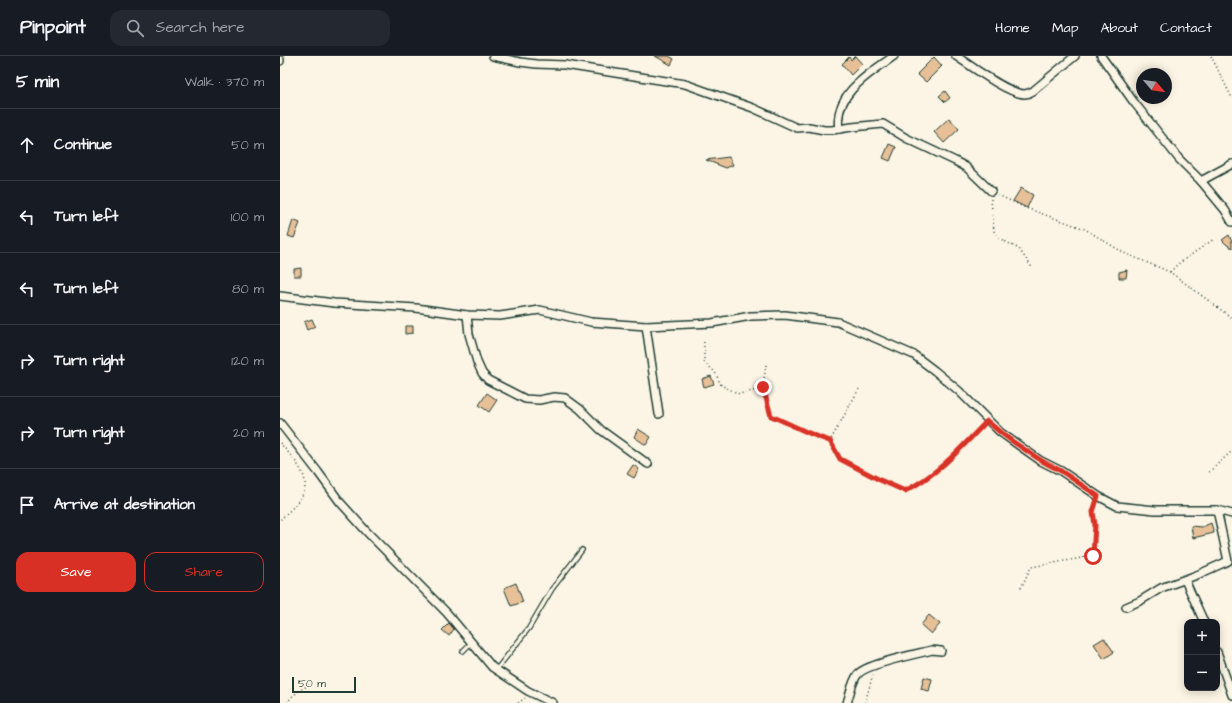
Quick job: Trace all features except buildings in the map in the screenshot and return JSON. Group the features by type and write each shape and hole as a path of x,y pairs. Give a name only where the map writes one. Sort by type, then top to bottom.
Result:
{"street":[{"path":"493,56 520,62 565,65 686,84 753,108 797,128 809,127 824,130 883,124 906,138 966,167 991,191"},
{"path":"839,128 837,120 843,102 851,90 877,67 894,56"},
{"path":"956,56 982,75 1012,90 1025,94 1033,91 1075,56"},
{"path":"1101,56 1133,101 1179,159 1201,181 1225,210 1232,222"},
{"path":"1201,181 1232,164"},
{"path":"280,296 334,303 416,308 467,315 500,316 540,310 591,322 646,326 712,323 751,316 785,315 838,322 914,355 959,392 987,421 1012,441 1098,496 1117,506 1155,510 1217,510 1232,514"},
{"path":"467,315 469,334 477,362 482,373 488,380 525,399 539,400 554,397 565,398 580,409 601,430 648,464"},
{"path":"646,326 659,414"},
{"path":"280,423 340,502 367,532 447,613 492,667 528,691 553,703"},
{"path":"1126,607 1140,601 1161,588 1185,580 1228,561 1217,510"},
{"path":"1185,580 1203,619"},
{"path":"847,703 858,674 863,669 880,663 932,650 941,651"},
{"path":"1218,655 1232,695"}],"lane":[{"path":"496,670 529,628 552,589 582,550"},
{"path":"463,651 471,643"}],"path":[{"path":"1211,56 1232,98"},
{"path":"1032,269 1023,252 999,238 994,231 990,197 991,191 1026,208 1085,229 1124,253 1170,272 1232,318"},
{"path":"1170,272 1178,264 1214,239"},
{"path":"704,342 704,362 715,372 721,385 739,394 763,387"},
{"path":"766,365 763,387 771,416 793,424 815,436 830,441 840,459 905,491 919,484 948,462 987,421"},
{"path":"830,441 859,389"},
{"path":"280,443 300,468 303,475 304,491 300,498 280,520"},
{"path":"1209,472 1232,451"},
{"path":"1021,588 1031,567 1093,556 1095,525 1093,512 1098,496"},
{"path":"865,703 873,676 872,671 868,668"},
{"path":"287,703 299,690 308,686 313,681"}],"route":[{"path":"763,387 771,416 793,424 815,436 830,441 840,459 905,491 919,484 948,462 987,421 1012,441 1098,496 1093,512 1095,542 1093,556"}]}
